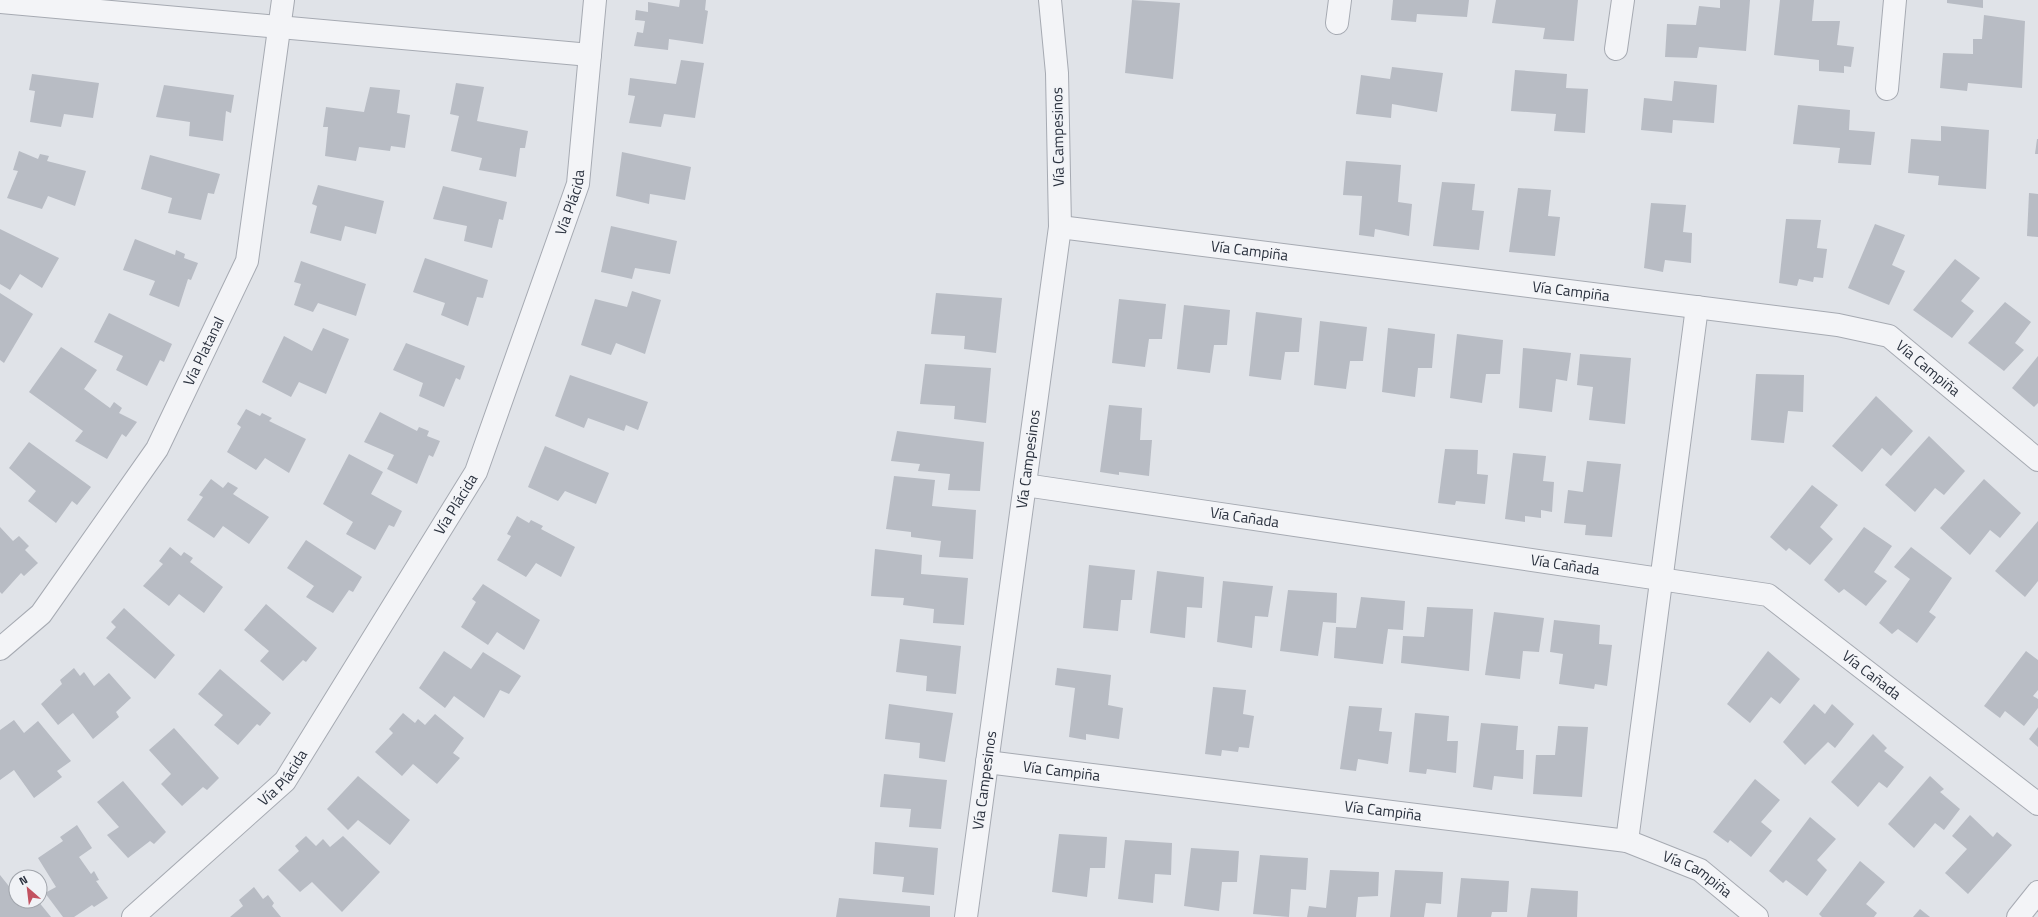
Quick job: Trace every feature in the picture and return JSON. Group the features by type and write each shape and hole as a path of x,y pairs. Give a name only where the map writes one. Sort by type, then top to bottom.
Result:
{"street":[{"name":"Vía Platanal","path":"0,649 41,614 157,449 247,261 283,0"},
{"name":"Vía Plácida","path":"133,917 285,781 476,472 578,184 595,0"},
{"name":"Vía Campesinos","path":"966,917 1060,227 1057,73 1050,0"},
{"path":"1337,23 1340,0"},
{"path":"1616,49 1623,0"},
{"path":"1887,89 1895,0"},
{"path":"0,2 590,55"},
{"name":"Vía Campiña","path":"1060,227 1838,325 1890,336 2038,460"},
{"path":"1627,841 1697,307"},
{"name":"Vía Cañada","path":"1025,485 1768,595 2038,804"},
{"name":"Vía Campiña","path":"987,762 1627,841 1700,870 1758,917"},
{"path":"2018,917 2038,892"}],"building":[{"path":"680,0 706,0 705,10 708,11 703,44 669,39 668,50 634,46 637,32 643,33 645,21 635,20 636,10 648,12 648,2 679,7"},
{"path":"1132,0 1180,3 1173,79 1125,73"},
{"path":"1393,0 1469,0 1467,17 1417,14 1416,22 1391,20"},
{"path":"1496,0 1578,0 1574,41 1543,39 1545,28 1492,23"},
{"path":"1720,0 1750,0 1746,51 1699,47 1697,58 1665,57 1667,24 1696,25 1699,6 1720,8"},
{"path":"1780,0 1814,0 1812,21 1840,21 1837,45 1854,47 1851,67 1844,66 1844,73 1819,71 1819,60 1774,55"},
{"path":"1947,0 1983,0 1983,8 1947,3"},
{"path":"1984,15 2025,21 2022,88 1968,83 1967,91 1940,88 1943,53 1973,54 1973,39 1982,39"},
{"path":"681,60 704,63 695,118 664,114 661,127 629,123 635,96 628,95 630,78 676,84"},
{"path":"1392,67 1443,73 1437,112 1392,104 1391,118 1356,114 1361,75 1390,79"},
{"path":"1515,70 1567,74 1566,88 1588,89 1585,133 1554,131 1556,114 1511,111"},
{"path":"32,74 99,83 93,118 64,114 61,127 30,122 35,91 29,90"},
{"path":"1674,81 1717,85 1714,123 1673,120 1672,133 1641,130 1644,98 1672,101"},
{"path":"456,83 484,87 477,121 528,131 525,148 520,148 516,177 479,170 482,158 451,151 459,116 450,114"},
{"path":"164,85 234,95 231,113 226,111 223,141 189,136 190,122 156,117"},
{"path":"370,87 400,90 397,113 410,115 405,148 391,146 390,151 359,147 356,161 325,156 328,127 323,127 326,107 364,112"},
{"path":"1798,105 1850,110 1849,130 1875,132 1871,165 1838,163 1840,148 1793,144"},
{"path":"1941,126 1989,130 1986,189 1938,185 1939,176 1908,173 1911,139 1941,141"},
{"path":"2037,139 2038,154 2035,154"},
{"path":"19,151 38,159 40,154 49,156 47,161 86,171 75,206 48,196 42,209 7,198 18,171 13,170"},
{"path":"622,152 691,167 685,200 650,194 649,204 616,196"},
{"path":"150,155 220,174 214,194 208,193 201,220 168,213 172,198 141,189"},
{"path":"1346,161 1401,165 1398,202 1412,204 1409,236 1375,229 1374,237 1359,235 1362,196 1343,195"},
{"path":"1442,182 1475,184 1472,210 1484,211 1479,250 1433,246"},
{"path":"318,185 384,201 376,234 345,226 341,241 310,233 317,206 312,204"},
{"path":"443,186 507,202 503,220 499,219 492,248 464,241 467,226 433,219"},
{"path":"1518,188 1551,190 1548,216 1560,217 1555,256 1509,252"},
{"path":"2029,193 2038,194 2038,237 2027,236"},
{"path":"1651,203 1686,205 1683,232 1692,233 1691,263 1665,260 1663,272 1644,268"},
{"path":"1786,219 1821,220 1817,248 1827,249 1823,278 1814,277 1813,282 1799,279 1797,286 1779,283"},
{"path":"1875,224 1905,235 1892,265 1905,271 1889,305 1848,288"},
{"path":"611,226 677,241 670,274 635,268 632,279 601,272"},
{"path":"0,229 59,258 42,288 20,274 10,290 0,284"},
{"path":"135,239 175,255 176,250 185,254 184,258 198,263 191,280 188,279 179,307 149,295 155,281 123,270"},
{"path":"425,258 488,280 483,298 477,297 468,326 441,315 445,303 413,292"},
{"path":"1955,259 1980,278 1961,301 1974,311 1952,338 1913,310"},
{"path":"301,261 366,284 356,316 318,303 313,312 294,305 301,284 294,282"},
{"path":"632,291 661,300 645,354 616,343 611,355 581,345 595,299 627,307"},
{"path":"0,293 33,314 4,363 0,360"},
{"path":"936,293 1002,298 996,353 964,349 965,336 931,334"},
{"path":"1119,299 1166,304 1162,339 1149,339 1145,367 1112,363"},
{"path":"2005,302 2031,322 2015,343 2024,350 2004,371 1968,343"},
{"path":"1184,305 1230,310 1227,345 1214,345 1210,373 1177,369"},
{"path":"1256,312 1302,318 1299,352 1285,352 1281,380 1249,376"},
{"path":"109,313 172,344 164,362 160,360 147,386 116,370 123,356 94,342"},
{"path":"1320,321 1367,327 1363,361 1350,361 1346,389 1314,385"},
{"path":"323,328 349,339 326,394 299,382 291,397 262,382 284,336 312,351"},
{"path":"1388,328 1435,334 1432,368 1418,368 1415,397 1382,392"},
{"path":"1457,334 1503,340 1500,374 1486,374 1482,403 1450,398"},
{"path":"406,343 465,366 460,380 456,378 444,407 419,396 423,383 393,370"},
{"path":"61,347 97,370 84,389 110,408 114,402 122,408 119,413 137,422 126,437 122,434 107,459 75,441 83,431 29,392"},
{"path":"1523,348 1571,353 1567,381 1556,379 1552,412 1519,408"},
{"path":"1580,354 1631,358 1625,424 1589,420 1593,387 1577,385"},
{"path":"2038,356 2038,403 2034,407 2012,388"},
{"path":"925,364 991,368 986,423 954,419 955,406 920,404"},
{"path":"1756,374 1804,375 1803,412 1788,411 1784,443 1751,440"},
{"path":"570,375 648,402 638,430 626,425 624,431 588,418 584,428 555,416"},
{"path":"1876,396 1913,431 1891,456 1882,448 1862,472 1832,446"},
{"path":"1109,405 1142,408 1140,440 1152,440 1149,476 1119,472 1119,475 1100,472"},
{"path":"246,409 260,416 262,413 272,418 269,421 306,439 289,473 265,458 256,470 227,452 241,427 237,424"},
{"path":"380,412 417,431 419,427 429,431 427,436 440,441 433,457 429,455 417,484 387,469 394,455 364,442"},
{"path":"897,431 984,442 980,491 948,490 950,474 918,471 920,464 891,461"},
{"path":"1929,436 1965,471 1944,495 1935,488 1915,512 1885,485"},
{"path":"29,442 91,487 77,505 72,501 56,523 28,501 36,491 9,468"},
{"path":"545,446 609,473 596,504 565,491 558,501 528,487"},
{"path":"1445,449 1478,450 1477,474 1488,475 1485,504 1456,501 1455,505 1438,503"},
{"path":"1513,453 1546,456 1543,481 1554,482 1552,512 1541,510 1541,518 1525,516 1525,522 1505,519"},
{"path":"349,454 383,472 371,494 402,511 394,527 389,525 375,550 346,534 353,522 323,504"},
{"path":"1587,461 1621,464 1612,537 1585,535 1586,525 1564,523 1568,490 1583,492"},
{"path":"894,476 935,480 932,506 976,510 973,559 939,557 941,541 911,537 911,532 886,529"},
{"path":"211,479 223,488 228,482 238,488 233,494 269,517 249,544 223,526 214,538 187,520 203,497 199,495"},
{"path":"1984,479 2021,513 2000,538 1990,530 1970,555 1940,528"},
{"path":"1812,485 1838,505 1820,527 1833,539 1810,565 1789,548 1786,551 1770,537"},
{"path":"517,516 529,523 531,520 543,526 541,529 575,547 561,577 536,563 526,577 497,560 511,536 507,534"},
{"path":"2038,521 2038,581 2025,597 1995,571"},
{"path":"0,527 13,541 19,536 29,546 25,550 38,563 24,576 21,573 2,594 0,592"},
{"path":"1864,527 1892,546 1874,572 1887,581 1866,606 1844,589 1839,593 1824,580"},
{"path":"306,540 362,577 353,592 349,590 333,613 306,597 314,586 287,568"},
{"path":"170,547 181,556 184,552 193,558 190,562 223,587 204,613 179,594 169,606 143,586 163,564 159,561"},
{"path":"1911,547 1952,578 1929,612 1936,617 1917,643 1898,629 1892,634 1879,623 1910,579 1894,567"},
{"path":"875,549 922,555 921,574 968,578 964,625 933,623 934,609 903,605 904,598 871,596"},
{"path":"1089,565 1135,570 1132,600 1121,600 1118,631 1083,628"},
{"path":"1157,571 1204,577 1202,608 1187,607 1185,638 1150,633"},
{"path":"1223,581 1273,586 1268,617 1255,616 1252,648 1217,642"},
{"path":"483,584 540,620 524,650 497,632 488,645 461,627 476,602 472,599"},
{"path":"1288,590 1337,593 1336,623 1323,622 1318,656 1280,651"},
{"path":"1361,597 1405,601 1403,630 1388,629 1383,664 1334,658 1336,627 1356,628"},
{"path":"266,604 317,648 306,662 303,660 283,681 260,661 269,651 244,630"},
{"path":"1427,607 1473,609 1469,671 1401,663 1403,636 1424,637"},
{"path":"124,608 175,655 155,679 106,638 116,627 111,622"},
{"path":"1494,612 1544,618 1539,652 1523,651 1520,679 1485,675"},
{"path":"1554,620 1600,625 1599,644 1612,645 1607,686 1595,684 1594,689 1559,684 1563,654 1550,652"},
{"path":"900,639 961,646 956,694 926,691 927,676 896,672"},
{"path":"444,651 471,669 483,652 521,676 509,694 500,690 484,718 454,696 445,708 419,688"},
{"path":"1768,651 1800,679 1780,704 1771,697 1750,723 1727,704"},
{"path":"2026,651 2038,660 2038,690 2033,696 2038,699 2038,708 2024,726 2005,711 2000,718 1984,706"},
{"path":"74,668 80,676 84,672 94,686 109,673 131,698 116,712 119,717 93,739 73,713 58,725 41,704 62,684 60,680"},
{"path":"1057,668 1111,675 1108,705 1123,708 1119,739 1086,734 1086,740 1069,737 1075,688 1055,685"},
{"path":"220,669 271,713 260,726 257,724 238,745 214,725 223,715 198,694"},
{"path":"1213,687 1246,690 1243,714 1254,716 1249,748 1239,747 1238,752 1222,750 1221,756 1205,754"},
{"path":"889,704 953,713 945,762 919,758 920,743 885,739"},
{"path":"1814,704 1825,714 1832,704 1854,724 1835,748 1828,742 1805,765 1783,742"},
{"path":"1349,706 1382,708 1379,731 1392,732 1388,764 1358,759 1356,771 1340,769"},
{"path":"403,713 415,723 418,719 425,725 435,714 464,738 453,753 460,758 437,784 413,764 402,776 375,752 393,733 389,729"},
{"path":"1415,713 1449,716 1447,741 1458,741 1456,773 1427,769 1426,774 1409,772"},
{"path":"14,720 24,733 38,721 71,761 57,771 62,777 34,798 14,770 0,780 0,730"},
{"path":"1481,723 1518,726 1516,750 1524,750 1523,779 1494,776 1492,790 1473,787"},
{"path":"1558,726 1588,727 1582,797 1533,794 1536,755 1555,755"},
{"path":"2038,727 2038,747 2029,739"},
{"path":"174,728 219,778 207,790 203,787 182,806 161,784 171,774 149,750"},
{"path":"1873,734 1887,748 1884,751 1904,767 1887,788 1879,782 1858,807 1831,782"},
{"path":"884,774 947,780 941,829 909,827 911,809 880,807"},
{"path":"358,776 410,820 390,845 358,820 348,830 327,809"},
{"path":"1930,776 1944,789 1940,792 1960,809 1944,830 1935,823 1914,848 1888,824"},
{"path":"1755,779 1780,800 1761,822 1772,831 1751,857 1730,840 1728,843 1713,832"},
{"path":"123,781 166,832 154,844 150,841 128,858 107,835 119,827 97,802"},
{"path":"1970,815 1993,837 1997,832 2012,845 1968,894 1945,873 1967,849 1952,836"},
{"path":"1810,817 1836,839 1817,860 1827,870 1807,896 1786,880 1783,883 1769,871"},
{"path":"77,825 92,848 79,857 91,874 94,871 99,880 96,881 108,898 94,907 92,905 74,917 63,917 48,897 48,891 56,887 48,874 48,869 45,869 38,858 63,841 60,837"},
{"path":"1059,834 1107,837 1105,868 1090,868 1087,897 1052,892"},
{"path":"306,836 316,846 323,839 330,847 343,836 380,872 342,912 312,882 300,892 278,870 299,851 295,846"},
{"path":"1125,840 1172,843 1171,875 1155,874 1153,903 1118,899"},
{"path":"875,842 938,848 934,895 902,892 904,877 873,874"},
{"path":"1191,848 1239,851 1237,882 1222,882 1219,911 1184,906"},
{"path":"1260,855 1308,858 1306,890 1291,889 1289,917 1253,914"},
{"path":"1860,861 1885,882 1866,904 1877,913 1874,917 1822,917 1819,914"},
{"path":"1330,870 1379,872 1378,896 1358,897 1356,917 1307,917 1309,906 1326,908"},
{"path":"1395,870 1443,872 1441,904 1426,903 1424,917 1390,917"},
{"path":"0,875 8,885 8,909 44,909 51,917 0,917"},
{"path":"1461,878 1509,881 1507,912 1492,912 1491,917 1457,917"},
{"path":"254,887 263,899 268,895 274,903 272,906 281,917 230,917 243,906 239,900"},
{"path":"1531,888 1578,891 1577,917 1527,917"},
{"path":"839,898 930,906 930,917 836,917"},
{"path":"1920,909 1930,917 1913,917"}]}
